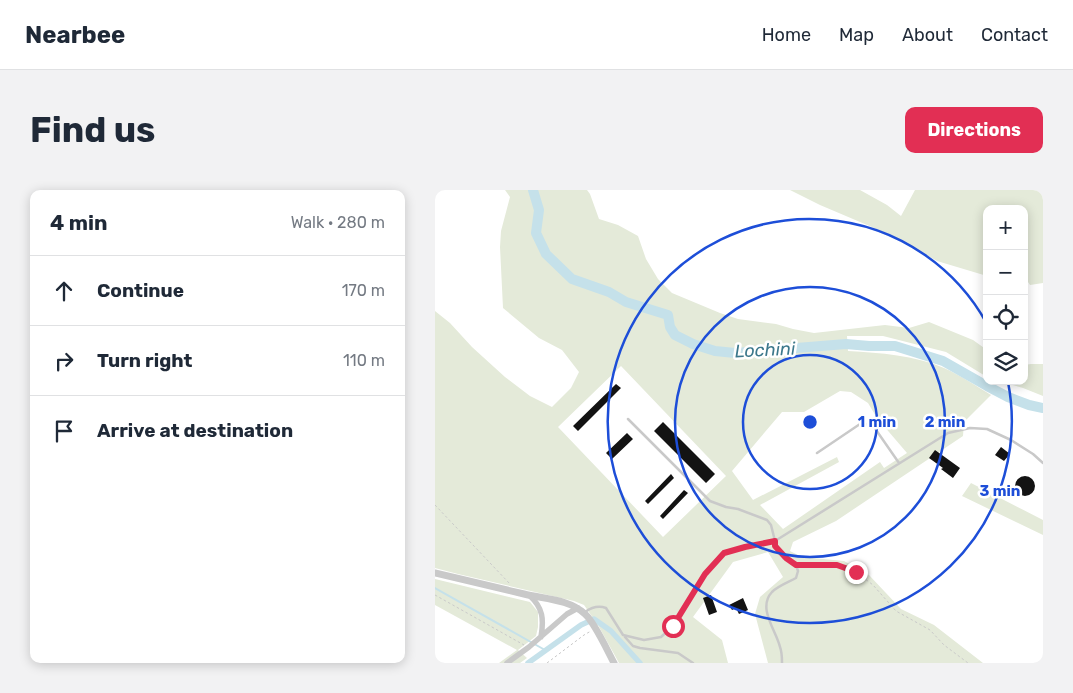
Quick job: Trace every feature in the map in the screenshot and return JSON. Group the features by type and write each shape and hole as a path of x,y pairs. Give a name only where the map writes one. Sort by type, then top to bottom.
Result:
{"street":[{"path":"435,572 553,600 583,613 595,628 614,663"},
{"path":"529,595 540,609 544,624 541,636"},
{"path":"507,663 555,626 567,614 583,613"}],"lane":[{"path":"628,419 711,501 767,520 771,525 775,541"},
{"path":"817,452 860,424 866,424 874,427 899,464"},
{"path":"623,635 644,640 661,637 673,626 705,574 724,553 775,541 948,433 970,428 987,429 1011,440 1043,463"},
{"path":"782,663 781,648 766,608 766,600 773,591 796,578 798,572 796,565"},
{"path":"583,613 591,608 600,606 606,608 623,635 633,646 678,652 693,663"}],"path":[{"path":"435,505 518,592"},
{"path":"775,541 775,546 786,558 796,565 837,565 856,572 873,585 896,611 930,630 944,645 968,663"},
{"path":"435,595 529,647"},
{"path":"547,663 595,628"}],"green space":[{"path":"505,190 587,190 599,219 618,225 638,236 646,259 658,279 672,293 720,313 738,319 776,324 814,333 885,325 909,328 929,322 973,340 983,347 983,375 946,352 883,336 847,336 848,351 897,355 921,360 956,374 991,395 964,422 963,436 836,521 793,542 790,551 802,557 844,561 869,575 901,609 934,625 983,663 768,663 755,614 760,597 783,577 768,552 733,562 693,617 722,640 728,663 619,663 598,625 584,605 435,568 435,311 450,323 472,347 505,377 530,396 552,407 571,388 579,372 562,350 539,338 503,308 501,231 510,197","holes":["621,366 726,476 663,537 558,427","840,391 851,392 868,403 877,418 907,453 884,468 880,462 783,529 760,505 839,462 837,457 753,500 732,471 782,412 804,412"]},
{"path":"790,190 860,190 887,205 901,216 915,190 1043,190 1043,283 1030,285 1028,282 1028,205 983,205 983,275 937,261 893,236"},
{"path":"1028,364 1043,364 1043,396 1013,385 1028,385"},
{"path":"971,483 1043,520 1043,535 962,496"},
{"path":"435,579 530,602 538,612 536,636 518,650 527,658 520,663 499,663 517,650 435,605"}],"building":[{"path":"616,384 621,388 578,431 573,426"},
{"path":"663,422 715,474 706,483 654,431"},
{"path":"627,433 633,439 612,459 606,453"},
{"path":"1001,447 1010,454 1004,461 995,455"},
{"path":"935,450 960,468 953,478 929,458"},
{"path":"671,474 674,478 648,504 645,501"},
{"path":"1021,476 1029,476 1035,482 1035,490 1029,496 1021,496 1015,490 1015,482"},
{"path":"684,490 688,493 663,519 660,516"},
{"path":"711,595 717,612 709,615 703,598"},
{"path":"743,598 748,610 739,614 736,608 732,610 729,605"}],"waterway":[{"name":"Lochini","path":"533,190 539,210 536,233 546,254 572,279 609,292 626,302 668,315 670,327 675,335 693,344 715,351 735,353 846,344 895,346 943,361 1008,397 1043,408"},
{"path":"435,588 545,650"},
{"path":"528,663 581,625 594,619 611,631 640,663"}],"route":[{"path":"673,626 705,574 724,553 775,541 775,546 786,558 796,565 837,565 856,572"}]}
